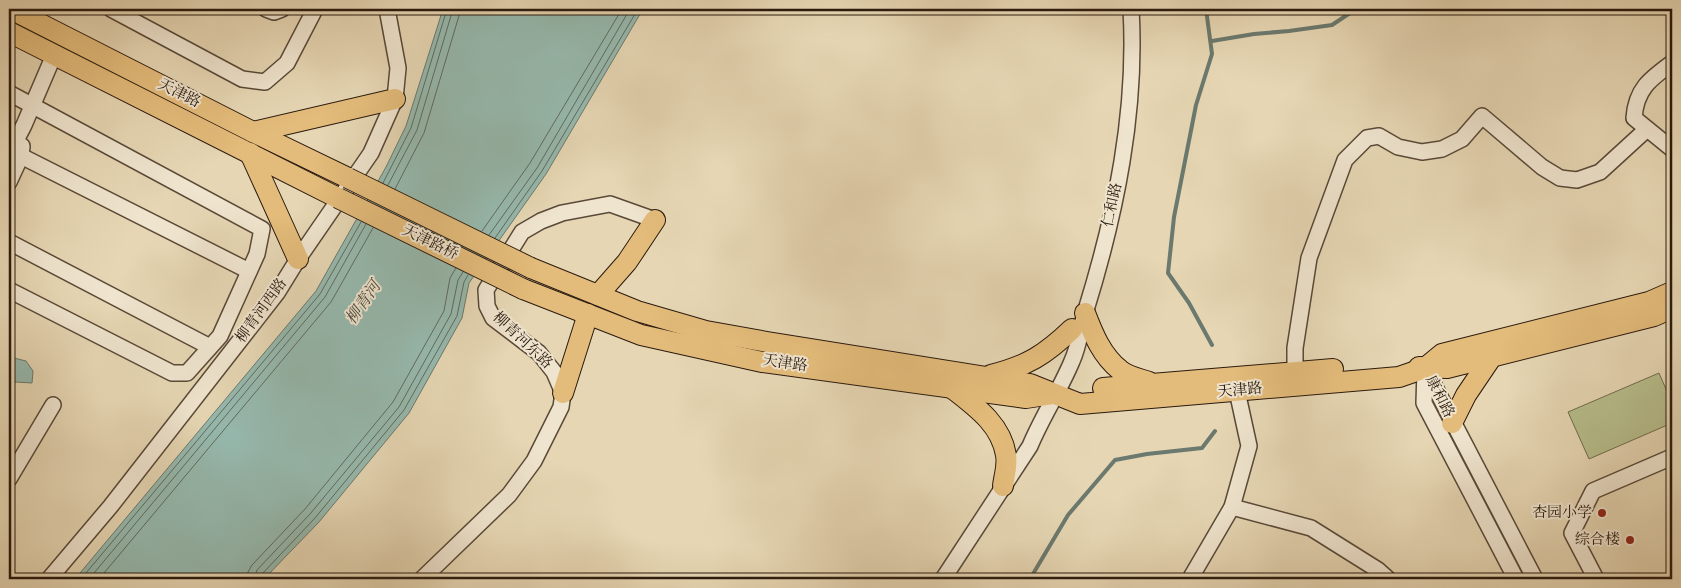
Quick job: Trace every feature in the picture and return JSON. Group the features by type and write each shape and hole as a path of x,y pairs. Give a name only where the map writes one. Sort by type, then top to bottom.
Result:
{"main road":[{"name":"天津路","path":"11,9 348,178"},
{"name":"天津路","path":"9,32 338,198"},
{"path":"253,132 395,99"},
{"path":"250,154 298,259"},
{"name":"天津路桥","path":"348,178 531,268"},
{"name":"天津路桥","path":"338,198 523,289"},
{"path":"598,295 627,262 656,220"},
{"name":"天津路","path":"531,268 637,311 706,331 1030,384 1080,404 1400,378 1425,368 1442,354 1649,302 1672,292"},
{"name":"天津路","path":"523,289 641,335 762,362 1026,398 1055,393 1394,364 1425,368 1447,368 1654,316 1672,308"},
{"path":"1085,313 1093,335 1103,352 1121,372 1153,384"},
{"path":"563,393 588,314"},
{"path":"985,376 1008,370 1041,356 1072,329"},
{"path":"1452,423 1466,396 1493,356"},
{"path":"950,387 982,411 999,432 1006,456 1003,486"}],"street":[{"path":"111,9 242,78 266,82 287,63 315,9"},
{"path":"266,9 274,12 282,9"},
{"name":"柳青河西路","path":"49,579 110,507 277,293 298,259 371,153 395,99 398,68 387,9"},
{"name":"仁和路","path":"952,579 1036,449 1066,360 1072,329 1084,293 1100,232 1115,164 1123,93 1124,9"},
{"name":"仁和路","path":"943,579 1030,446 1072,361 1107,234 1122,166 1130,94 1131,9"},
{"path":"9,182 24,125 54,55"},
{"path":"1672,63 1648,81 1635,104 1634,118 1672,149"},
{"path":"9,93 262,229 257,254 220,336 187,373 172,373 9,290"},
{"path":"1295,372 1295,348 1309,258 1345,160 1367,138 1379,136 1398,147 1422,152 1442,149 1462,139 1482,116 1542,167 1560,178 1578,180 1600,172 1647,129"},
{"path":"9,135 24,125"},
{"path":"15,155 248,271"},
{"name":"柳青河东路","path":"563,393 554,372 539,353 493,318 487,306 486,290 522,232 541,221 562,213 610,204 656,220"},
{"path":"9,242 210,347"},
{"name":"康和路","path":"1425,368 1535,579"},
{"name":"康和路","path":"1425,368 1424,403 1516,579"},
{"path":"1190,579 1232,508 1249,446 1237,391"},
{"path":"422,579 509,495 534,461 551,430 561,407 563,393"},
{"path":"9,479 53,406"},
{"path":"1596,579 1572,533 1593,491 1672,457"},
{"path":"1232,508 1311,528 1378,570 1388,579"}],"green space":[{"path":"1659,373 1672,403 1672,423 1589,459 1568,412"}],"water":[{"name":"柳青河","path":"443,9 643,9 546,174 469,283 462,318 409,413 319,522 264,579 75,579 316,291 386,167 406,126"},
{"path":"14,358 26,361 33,371 32,383 16,382 9,385 9,359"}],"waterway":[{"path":"1206,9 1212,54 1196,105 1174,217 1168,273 1189,303 1212,345"},
{"path":"1212,41 1332,25 1356,9"},
{"path":"1030,579 1068,515 1115,460 1147,454 1202,448 1215,431"}],"place":[{"name":"杏园小学","path":"1602,513"},
{"name":"综合楼","path":"1630,540"}]}
